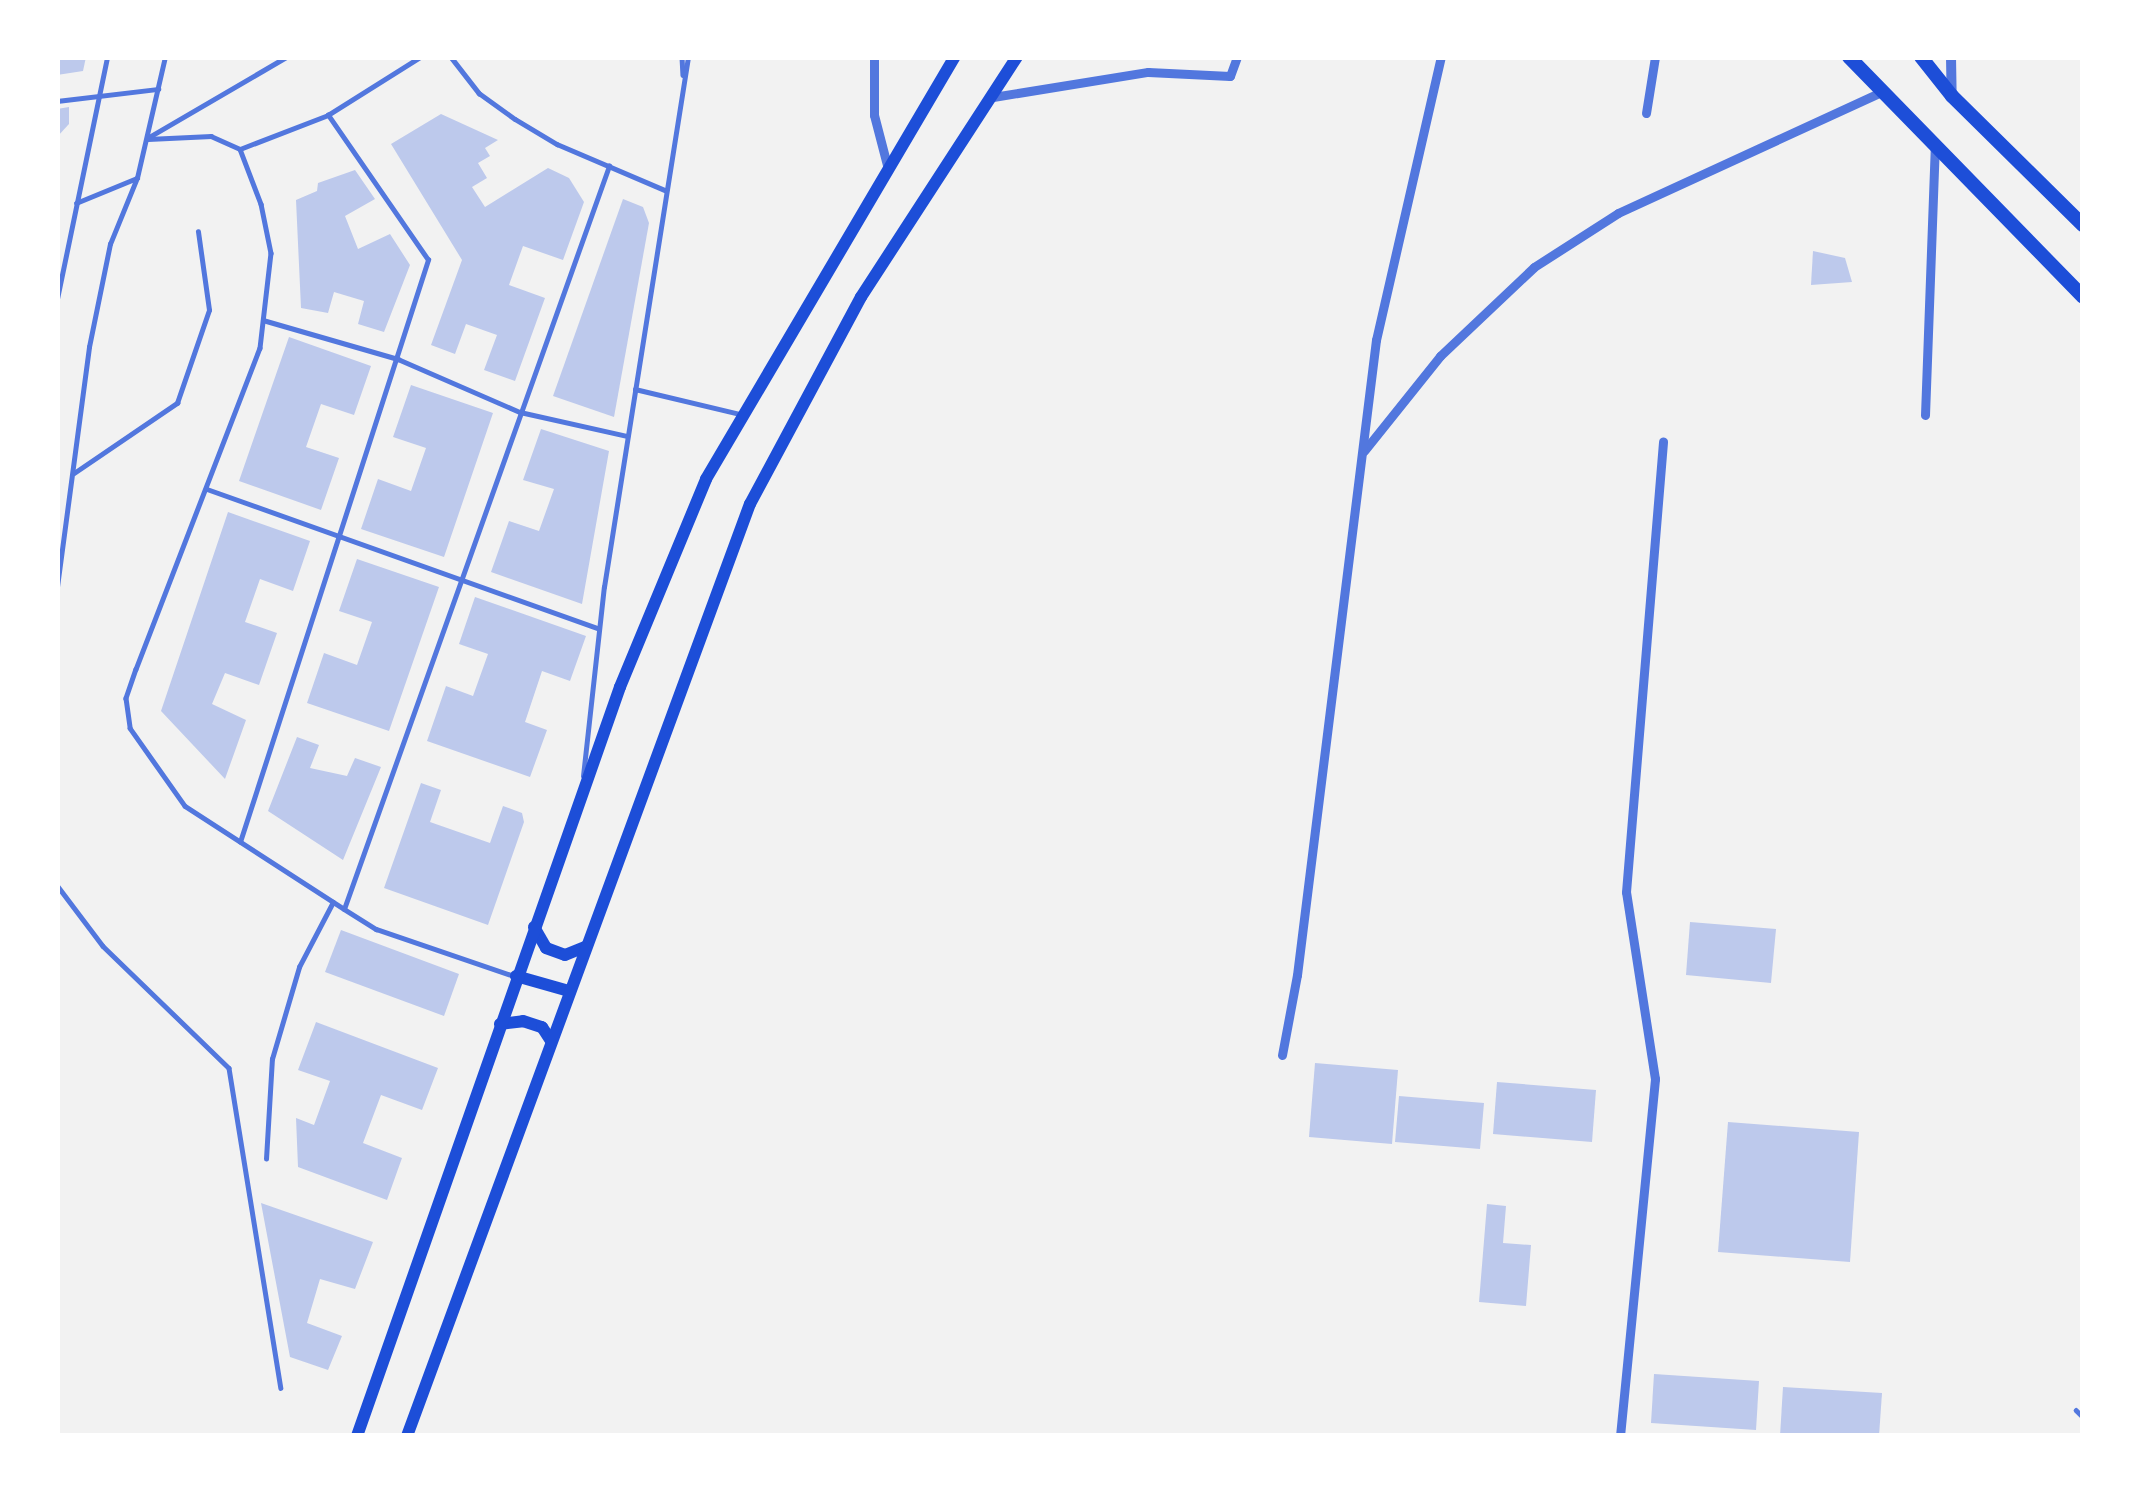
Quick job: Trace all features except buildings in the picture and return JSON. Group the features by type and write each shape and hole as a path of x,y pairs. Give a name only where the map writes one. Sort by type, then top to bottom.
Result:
{"main road":[{"path":"357,1436 516,976 646,625 706,479 887,165 955,57"},
{"path":"407,1436 750,504 861,297 1017,57"},
{"path":"1849,57 1879,93 2083,297"},
{"path":"1922,57 1952,96 2083,225"},
{"path":"534,927 546,948 565,956 585,947"},
{"path":"516,976 569,991"},
{"path":"500,1024 523,1021 542,1027 551,1041"}],"street":[{"path":"874,57 874,115 887,165"},
{"path":"1148,72 1155,57"},
{"path":"993,98 1148,72 1230,76 1237,57"},
{"path":"1282,1055 1297,975 1376,340 1441,57"},
{"path":"1646,113 1654,57"},
{"path":"1952,57 1952,96"},
{"path":"1364,451 1441,356 1534,266 1618,213 1879,93"},
{"path":"1925,415 1935,148"},
{"path":"1620,1436 1655,1079 1626,892 1663,442"}],"lane":[{"path":"57,299 107,57"},
{"path":"57,586 89,347 110,244 137,178 165,57"},
{"path":"148,139 286,57"},
{"path":"240,149 328,115 420,57"},
{"path":"452,57 479,92 514,119 665,190"},
{"path":"581,799 627,436 685,57"},
{"path":"57,101 158,89"},
{"path":"240,842 428,260 328,115"},
{"path":"148,139 211,136 240,149 261,204 271,253 260,348 127,698 130,728 185,806 333,902 376,929 516,976"},
{"path":"344,909 609,166"},
{"path":"76,202 137,178"},
{"path":"74,472 177,403 209,310 198,232"},
{"path":"263,320 398,358 520,412 627,436"},
{"path":"634,388 741,414"},
{"path":"207,489 600,629"},
{"path":"57,536 66,538"},
{"path":"57,886 103,946 229,1068 281,1388"},
{"path":"266,1159 272,1059 299,967 333,902"},
{"path":"2076,1410 2083,1418"}]}
